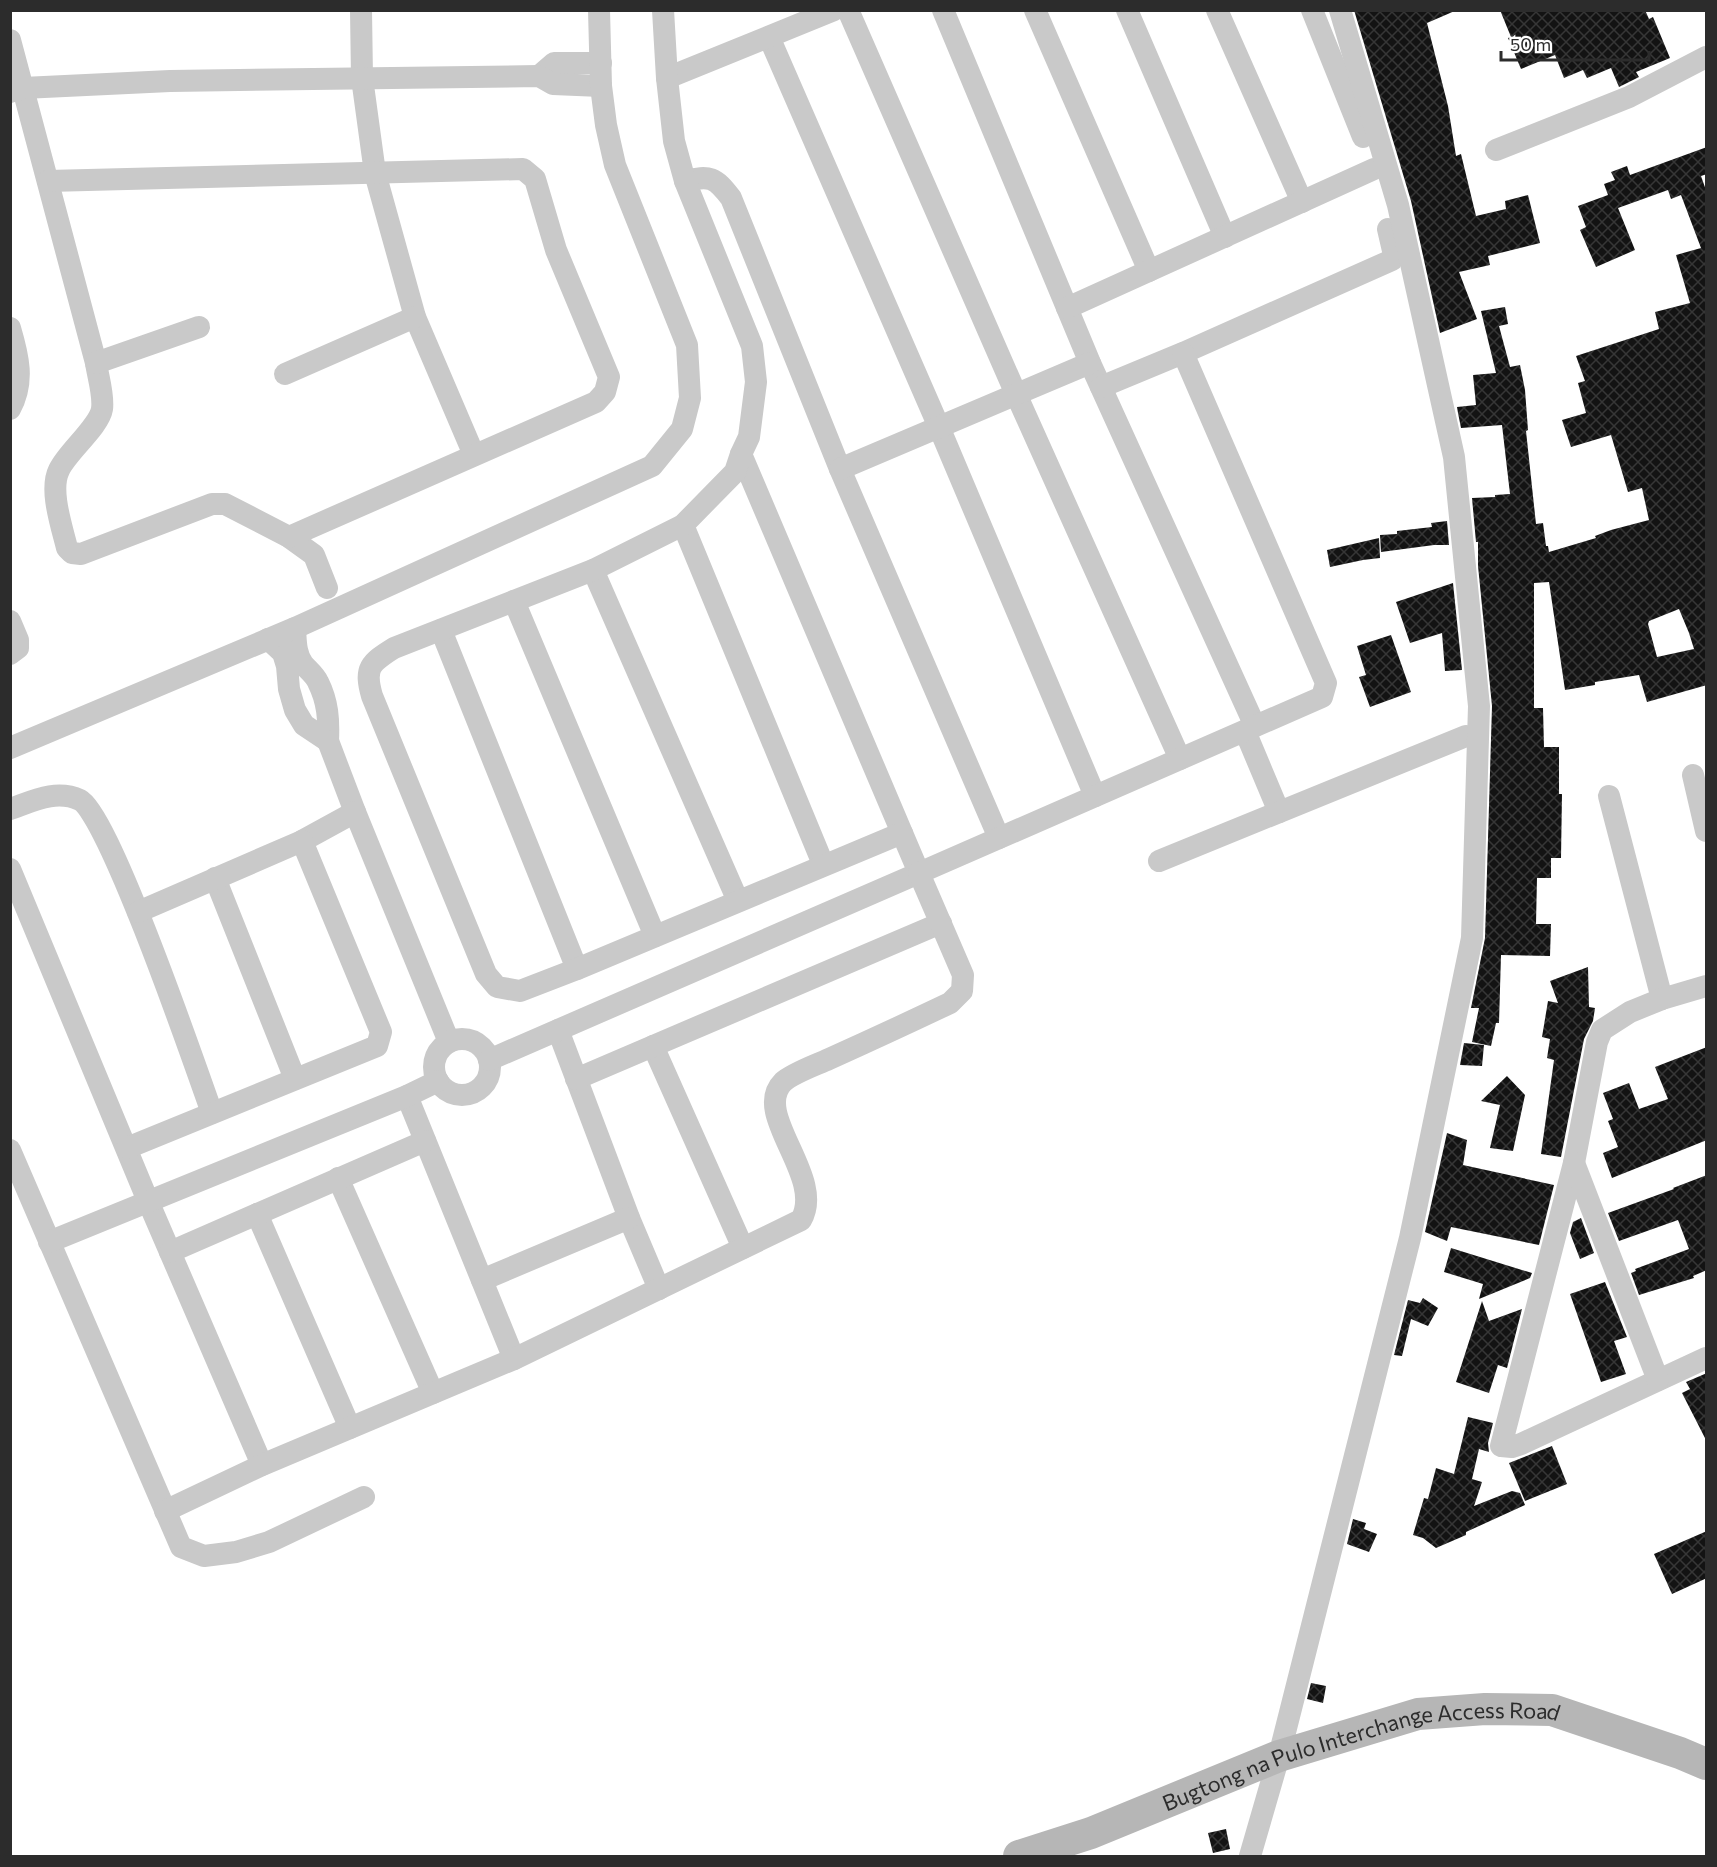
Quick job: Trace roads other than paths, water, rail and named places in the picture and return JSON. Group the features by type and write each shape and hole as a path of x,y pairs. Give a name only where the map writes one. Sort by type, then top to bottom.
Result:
{"main road":[{"name":"Bugtong na Pulo Interchange Access Road","path":"1019,1857 1091,1833 1279,1756 1418,1714 1485,1709 1552,1710 1707,1764"}],"street":[{"path":"361,10 362,78 375,173 415,317 474,455"},
{"path":"10,748 296,628 652,466 682,429 690,398 687,345 615,165 606,125 601,86 599,10"},
{"path":"663,10 674,141 685,181 752,346 756,382 749,437 735,472 682,525 593,570 394,648 375,660 368,671 367,681 486,974 498,987 520,991 902,833"},
{"path":"667,78 834,10"},
{"path":"848,10 1016,394 1180,759"},
{"path":"943,10 1090,363 1250,729 1279,812"},
{"path":"1035,10 1149,271"},
{"path":"1127,10 1225,237"},
{"path":"1217,10 1302,202"},
{"path":"1101,387 1392,260 1394,255 1374,169 1356,116 1312,10"},
{"path":"1250,1857 1279,1756 1410,1238 1472,938 1479,706 1454,457 1398,205 1340,10"},
{"path":"769,37 939,427 1095,796"},
{"path":"10,40 17,90 48,181 96,363 102,410 58,470 55,496 67,548 72,553 81,554 212,504 225,504 289,537 314,555 327,588"},
{"path":"1496,150 1629,97 1707,57"},
{"path":"539,76 554,63 601,63"},
{"path":"17,90 170,81 539,76 554,84 601,86"},
{"path":"48,181 523,169 535,179 556,250 609,377 605,392 596,402 289,537"},
{"path":"1067,308 1374,169"},
{"path":"685,181 703,176 717,181 730,198 840,469 999,838"},
{"path":"285,374 415,317"},
{"path":"96,363 199,327"},
{"path":"10,328 18,354 21,377 10,409"},
{"path":"752,346 784,332"},
{"path":"489,1060 1322,697 1326,683 1183,353"},
{"path":"840,469 1090,363"},
{"path":"165,1511 262,1465 514,1359 801,1220 807,1210 808,1194 775,1114 774,1099 783,1083 807,1069 950,1003 962,992 963,975 741,454"},
{"path":"682,525 823,864"},
{"path":"593,570 738,901"},
{"path":"514,601 655,936"},
{"path":"10,621 18,640 18,648 10,654"},
{"path":"296,628 296,649 301,662 317,679 324,696 329,715 328,741 449,1042"},
{"path":"441,630 577,969"},
{"path":"268,639 283,653 288,666 289,689 295,710 304,725 328,741"},
{"path":"1159,861 1466,735"},
{"path":"1693,776 1707,831"},
{"path":"10,809 48,796 60,795 82,801 98,822 138,912 212,1113"},
{"path":"1609,796 1662,999"},
{"path":"138,912 302,841 355,812"},
{"path":"127,1148 377,1046 381,1032 302,841"},
{"path":"10,869 148,1201 262,1465"},
{"path":"215,878 295,1079"},
{"path":"576,1078 941,923"},
{"path":"1707,986 1662,999 1630,1012 1602,1030 1597,1042 1574,1163 1501,1446 1521,1444 1707,1359"},
{"path":"558,1030 628,1218 659,1289"},
{"path":"465,1039 474,1041 481,1046 489,1060 490,1069 483,1085 469,1094 452,1092 438,1081 435,1073 437,1055 449,1042 465,1039"},
{"path":"654,1046 743,1248"},
{"path":"49,1242 407,1096 438,1081"},
{"path":"407,1096 514,1359"},
{"path":"170,1252 425,1141"},
{"path":"10,1150 181,1547 204,1556 236,1552 269,1542 364,1497"},
{"path":"1574,1163 1658,1380"},
{"path":"338,1178 433,1393"},
{"path":"257,1214 350,1428"},
{"path":"482,1280 628,1218"}]}
